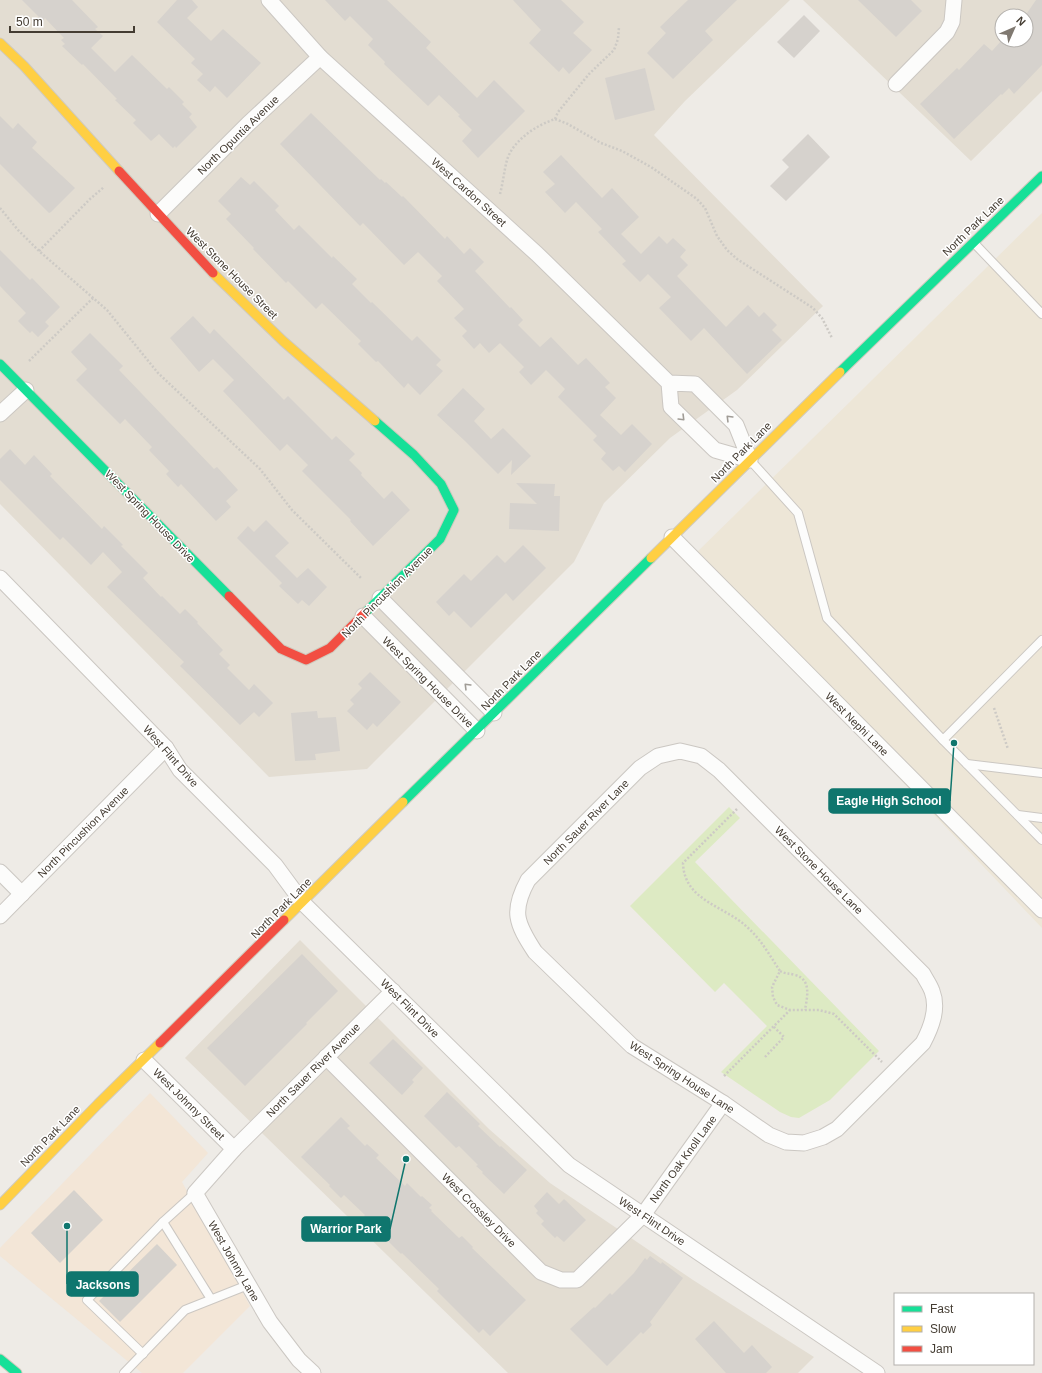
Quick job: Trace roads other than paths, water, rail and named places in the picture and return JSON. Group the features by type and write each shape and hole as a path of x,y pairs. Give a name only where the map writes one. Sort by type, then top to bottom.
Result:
{"street":[{"name":"West Cardon Street","path":"269,0 320,57 537,254 669,383"},
{"path":"896,84 947,32 952,22 954,0"},
{"name":"West Stone House Street","path":"0,43 24,66 210,270 283,341 414,455 441,484 454,510"},
{"name":"North Opuntia Avenue","path":"158,214 248,124 320,57"},
{"name":"North Park Lane","path":"0,1205 144,1060 672,537 1042,176"},
{"name":"West Spring House Drive","path":"0,364 281,649 306,660"},
{"path":"669,383 695,384 736,425 750,460 715,450 672,407 669,383"},
{"path":"0,414 26,390"},
{"name":"North Pincushion Avenue","path":"306,660 330,648 440,540 454,510"},
{"name":"West Nephi Lane","path":"672,537 1042,910"},
{"name":"West Flint Drive","path":"0,578 166,748 180,770 275,865 303,903 569,1165 877,1373"},
{"path":"380,598 494,714"},
{"name":"West Spring House Drive","path":"363,616 477,731"},
{"name":"North Pincushion Avenue","path":"0,916 166,748"},
{"name":"North Sauer River Lane","path":"516,914 520,895 528,880 640,768 658,756 680,752"},
{"name":"West Stone House Lane","path":"680,752 702,756 719,770 923,974 933,992 935,1010 932,1027 923,1044 837,1129 823,1137 804,1143"},
{"path":"0,872 22,894"},
{"name":"West Spring House Lane","path":"516,914 524,935 534,952 632,1046 723,1103 769,1135 786,1142 804,1143"},
{"name":"North Sauer River Avenue","path":"234,1149 392,991"},
{"name":"West Crossley Drive","path":"326,1056 541,1272 561,1280 577,1280 643,1215"},
{"name":"West Johnny Street","path":"144,1060 234,1149"},
{"name":"North Oak Knoll Lane","path":"643,1215 723,1103"},
{"path":"195,1193 234,1149"},
{"name":"West Johnny Lane","path":"195,1193 270,1322 299,1360 313,1373"},
{"path":"0,1359 17,1373"}],"lane":[{"path":"973,243 1042,314"},
{"path":"750,460 798,513 827,618 943,740 1042,840"},
{"path":"943,740 1042,640"},
{"path":"967,764 1042,773"},
{"path":"1018,815 1042,818"},
{"path":"143,1354 88,1300 163,1222 195,1193"},
{"path":"163,1222 211,1299"},
{"path":"124,1373 185,1310 248,1285"}],"place":[{"name":"Eagle High School","path":"954,743"},
{"name":"Warrior Park","path":"406,1159"},
{"name":"Jacksons","path":"67,1226"}]}
